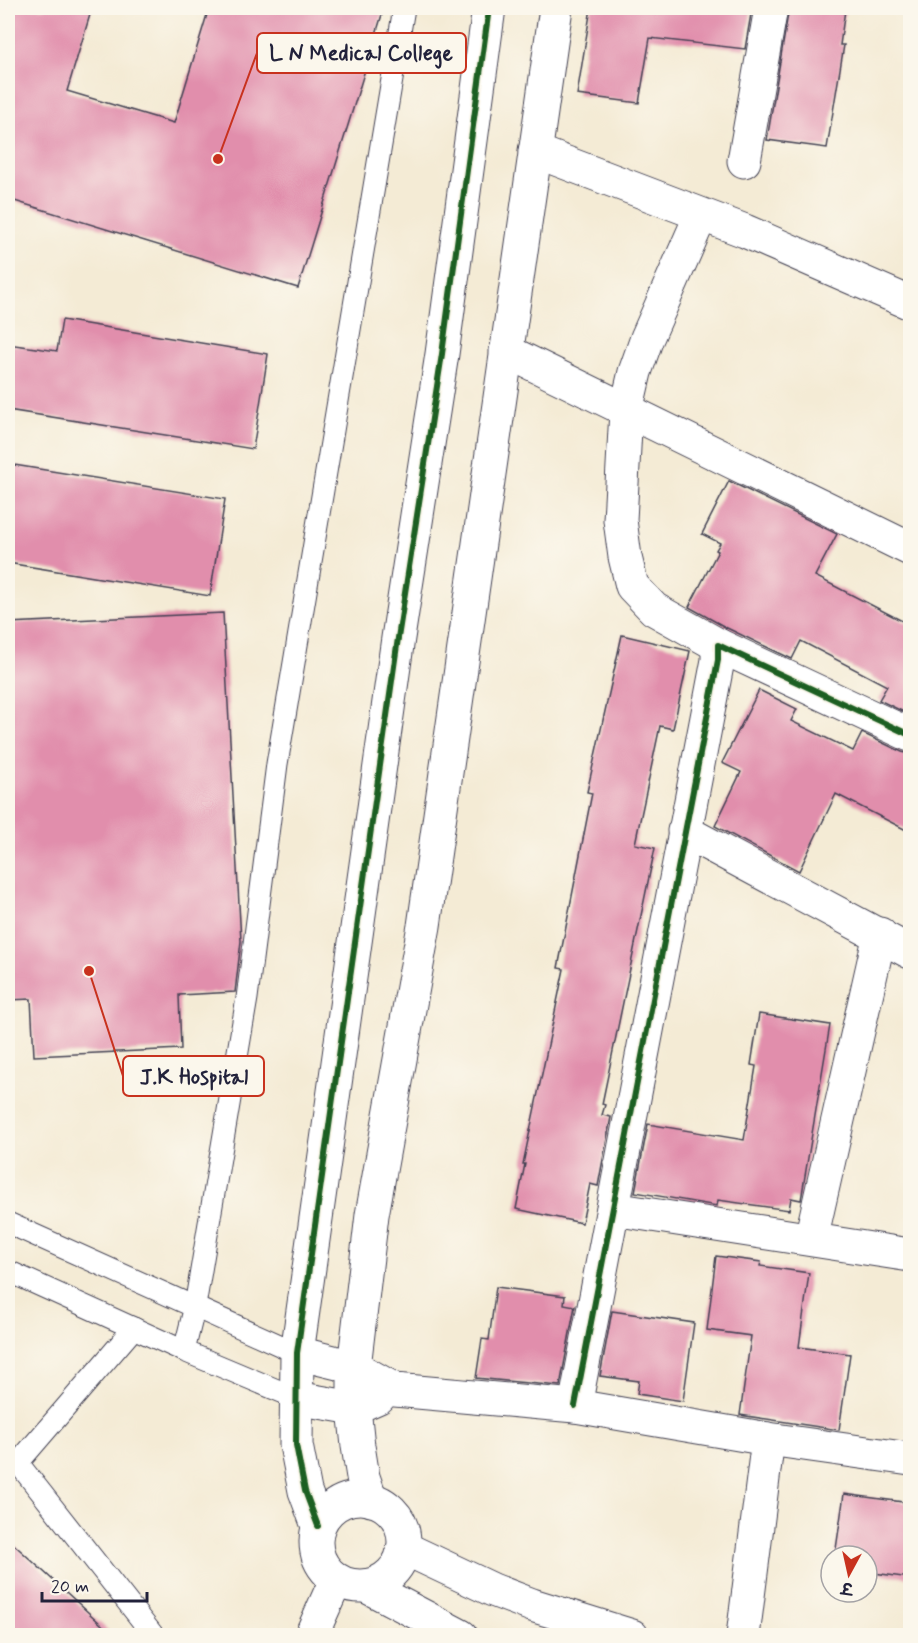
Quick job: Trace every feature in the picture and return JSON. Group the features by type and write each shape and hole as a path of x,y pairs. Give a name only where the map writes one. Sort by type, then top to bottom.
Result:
{"street":[{"path":"318,1526 305,1491 296,1445 297,1353 396,649 442,354 489,8"},
{"path":"371,1500 363,1477 354,1408 354,1367 372,1215 424,926 556,8"},
{"path":"744,161 771,8"},
{"path":"535,151 745,231 910,303"},
{"path":"701,215 647,338 635,372 626,411 620,520 632,586 654,609 718,645 910,735"},
{"path":"506,351 910,549"},
{"path":"575,1406 718,660 718,645"},
{"path":"684,831 910,952"},
{"path":"811,1239 880,934"},
{"path":"613,1209 910,1255"},
{"path":"297,1353 354,1367 395,1390 575,1406 768,1439 910,1459"},
{"path":"296,1398 354,1408 395,1390"},
{"path":"743,1635 768,1439"},
{"path":"351,1583 381,1582 392,1574 400,1562 404,1548 404,1534 399,1521 390,1510 378,1502 365,1498 351,1499 338,1504 327,1513 318,1526 316,1541 318,1556 325,1569 351,1583 461,1635"},
{"path":"404,1548 493,1590 532,1605 632,1635"},
{"path":"311,1635 351,1583"}],"lane":[{"path":"184,1351 195,1306 248,998 277,764 404,8"},
{"path":"8,1223 297,1353"},
{"path":"8,1271 184,1351 296,1398"},
{"path":"134,1328 18,1463 154,1635"}],"building":[{"path":"8,8 92,8 67,91 174,123 209,8 384,8 298,288 8,199"},
{"path":"591,8 752,8 745,49 650,38 639,103 577,95"},
{"path":"789,8 845,10 840,45 844,45 827,148 767,140"},
{"path":"62,320 268,354 253,449 8,410 8,344 57,351"},
{"path":"8,464 225,499 210,596 8,563"},
{"path":"729,481 837,534 815,576 910,625 910,715 879,700 887,686 801,641 792,659 689,607 718,551 716,550 720,543 702,534"},
{"path":"223,613 241,941 235,992 179,995 181,1049 34,1056 31,999 8,1000 8,623"},
{"path":"622,635 690,651 673,729 660,726 635,844 655,848 602,1104 605,1105 602,1115 611,1117 598,1186 590,1184 582,1223 516,1209 525,1164 523,1164 564,969 558,968 592,793 587,792"},
{"path":"759,690 797,709 791,721 853,751 862,733 910,754 910,832 836,794 799,871 715,826 741,772 722,763"},
{"path":"759,1014 830,1025 801,1200 791,1198 789,1210 718,1200 717,1206 635,1192 648,1124 744,1140 756,1066 751,1065"},
{"path":"716,1256 761,1262 760,1266 809,1273 799,1347 850,1354 839,1430 740,1415 751,1336 707,1330"},
{"path":"496,1287 565,1296 564,1304 575,1306 560,1386 476,1378 482,1339 489,1340"},
{"path":"612,1311 694,1323 683,1401 637,1394 639,1381 600,1376"},
{"path":"844,1494 910,1503 910,1578 879,1574 879,1544 837,1544"},
{"path":"8,1539 113,1635 8,1635"}],"cycle path":[{"path":"318,1526 305,1491 296,1445 297,1353 398,638 442,354 489,8"},
{"path":"575,1406 718,660 718,645 910,735"}],"place":[{"name":"L N Medical College","path":"218,159"},
{"name":"J.K Hospital","path":"89,971"}]}
